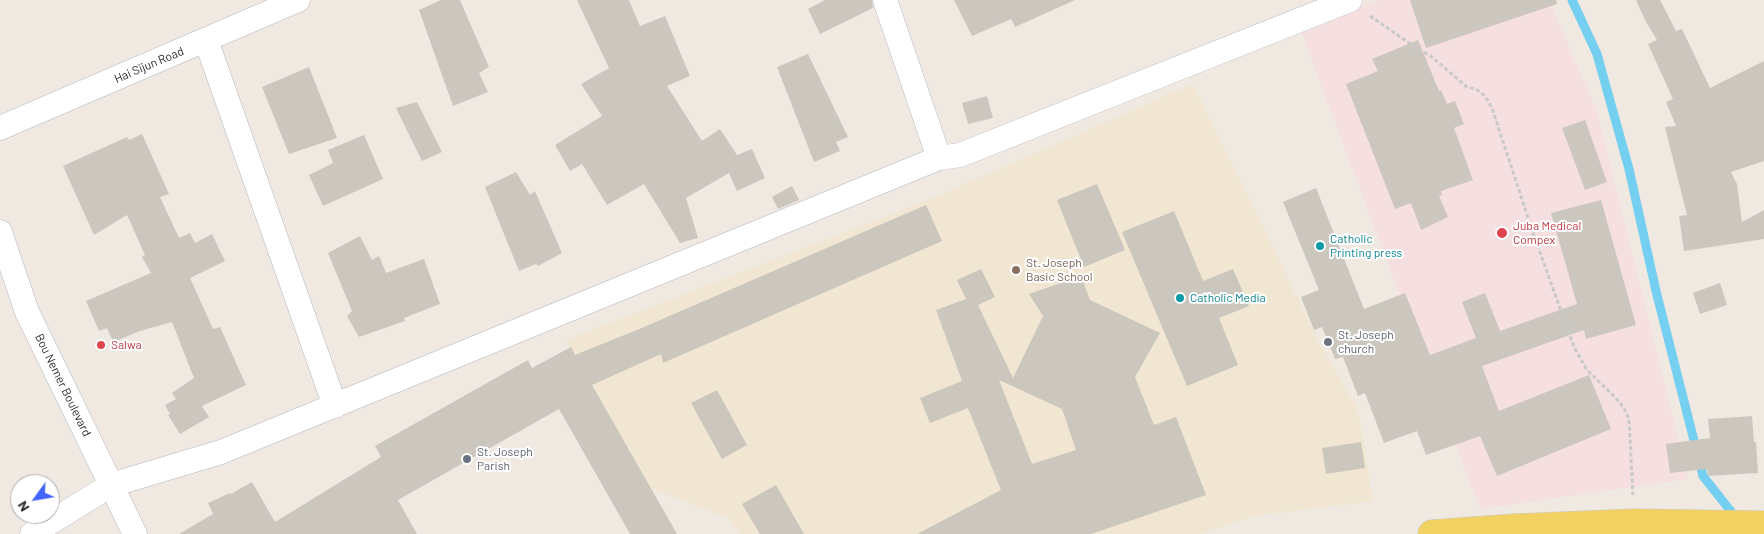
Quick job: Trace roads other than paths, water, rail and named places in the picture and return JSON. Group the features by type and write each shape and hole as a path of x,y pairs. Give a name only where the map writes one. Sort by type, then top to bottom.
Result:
{"main road":[{"path":"1432,534 1514,528 1634,523 1749,528"}],"street":[{"name":"Hai Sijun Road","path":"0,128 298,0"},
{"path":"885,0 939,158"},
{"path":"32,534 111,485 221,452 939,158 960,155 1349,1"},
{"path":"206,40 335,406"},
{"name":"Bou Nemer Boulevard","path":"0,232 27,312 135,534"}],"waterway":[{"path":"1572,0 1597,54 1629,169 1656,291 1703,476 1737,519"}],"place":[{"name":"Juba Medical Compex","path":"1502,233"},
{"name":"Catholic Printing press","path":"1320,246"},
{"name":"St. Joseph Basic School","path":"1016,270"},
{"name":"Catholic Media","path":"1180,298"},
{"name":"St. Joseph church","path":"1328,342"},
{"name":"Salwa","path":"101,345"},
{"name":"St. Joseph Parish","path":"467,459"}]}
